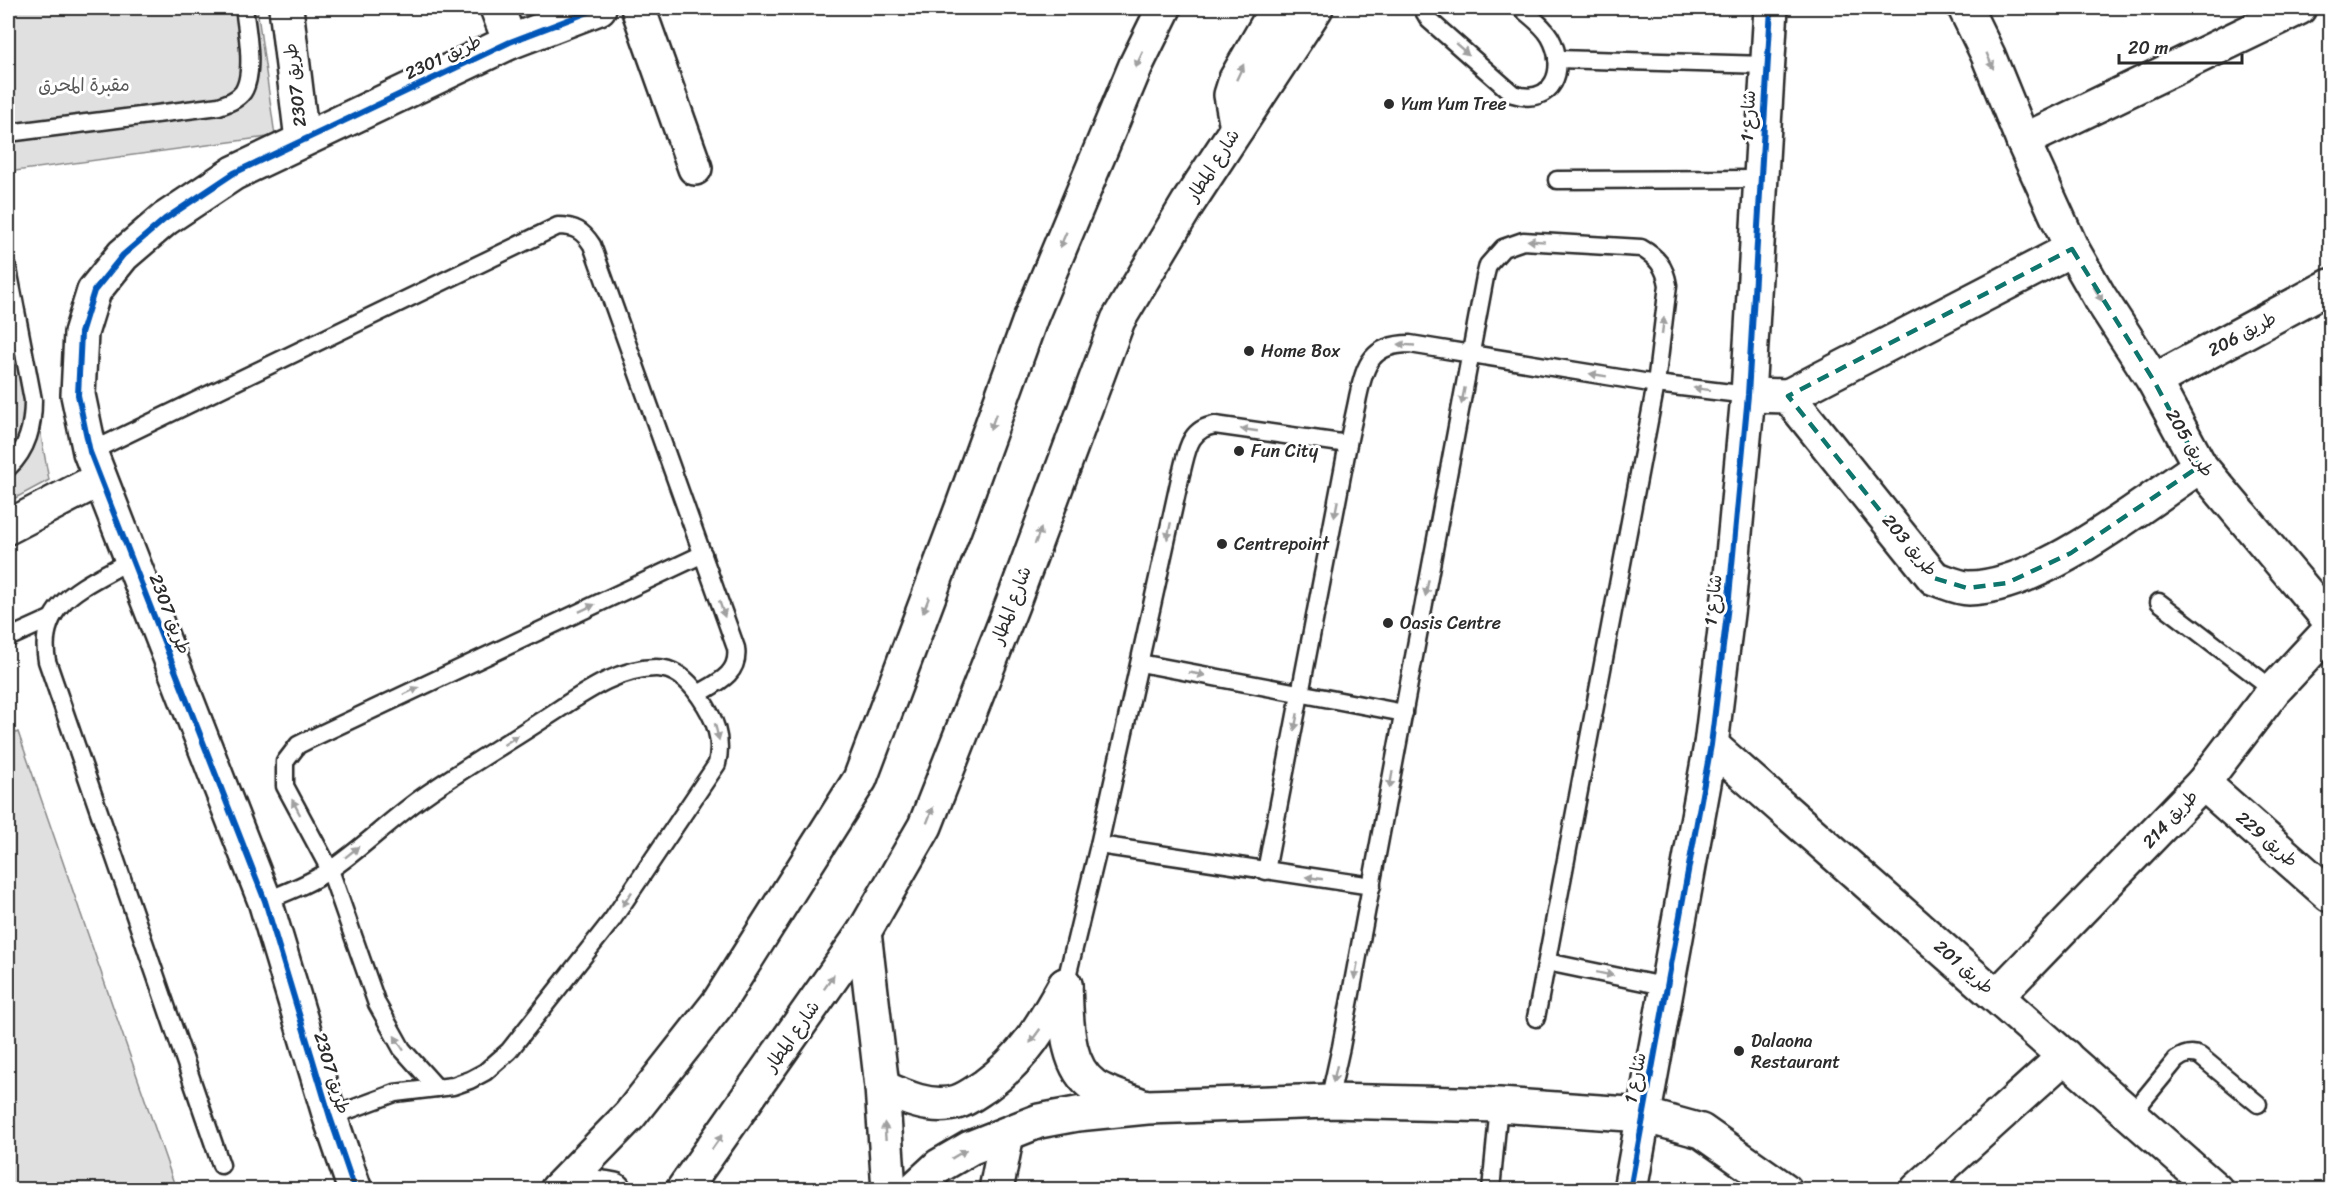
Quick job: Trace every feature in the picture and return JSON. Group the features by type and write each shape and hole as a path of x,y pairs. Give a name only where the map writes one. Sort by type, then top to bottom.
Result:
{"street":[{"name":"طريق 2307","path":"286,8 302,141 234,172 165,219 123,255 94,291 81,333 78,395 95,466 265,902 330,1117 355,1190"},
{"name":"طريق 2301","path":"497,8 510,42"},
{"name":"طريق 2301","path":"302,141 510,42 599,8"},
{"path":"638,8 695,168"},
{"path":"557,1189 630,1115 719,1002 860,779 1031,317 1136,66 1164,8"},
{"path":"1237,128 1232,95 1236,79 1277,8"},
{"name":"شارع المطار","path":"683,1190 864,932 925,826 1008,616 1118,321 1188,202 1316,8"},
{"name":"شارع 1","path":"1629,1190 1711,745 1729,597 1748,395 1771,8"},
{"name":"طريق 205","path":"1965,8 1988,55 2023,141 2072,249 2099,296 2154,381 2200,466 2331,621"},
{"path":"2023,141 2298,8"},
{"path":"1748,395 1788,396 2072,249"},
{"name":"طريق 206","path":"2154,381 2331,286"},
{"name":"طريق 203","path":"1788,396 1934,578 1967,588 2007,583 2071,553 2200,466"},
{"path":"8,527 95,466"},
{"name":"طريق 214","path":"1997,996 2148,843 2203,783 2274,690 2331,630"},
{"name":"طريق 201","path":"1711,745 2216,1190"},
{"name":"طريق 229","path":"2203,783 2331,895"},
{"path":"864,932 882,1087 889,1190"},
{"path":"882,1087 907,1099 934,1103 957,1102 976,1092 1003,1073 1036,1036 1065,985"},
{"path":"1065,985 1072,1054 1083,1075 1095,1087 1147,1107"},
{"path":"1917,1190 2065,1056"},
{"path":"913,1190 939,1166 970,1148 1039,1121 1077,1114 1147,1107 1329,1101 1499,1105 1643,1115 1701,1131 1785,1190"},
{"path":"996,1190 1007,1134"},
{"path":"557,1189 576,1186 601,1188 594,1167 598,1150"}],"lane":[{"path":"8,133 219,106 232,102 242,93 249,71 244,8"},
{"path":"1422,8 1429,21 1513,94 1524,98 1546,91 1554,82 1558,72 1557,59 1550,37 1521,8"},
{"path":"1557,59 1766,65"},
{"path":"1557,180 1760,179"},
{"path":"95,466 558,226 578,229 592,245 736,648 737,657 731,672 698,694"},
{"path":"1329,1101 1372,886 1488,265 1503,248 1523,241 1641,248 1652,254 1660,263 1666,273 1668,285 1656,384 1536,1018"},
{"path":"8,269 33,400 33,421 28,440 8,468"},
{"path":"1266,871 1362,374 1369,361 1380,351 1394,344 1410,344 1656,384 1748,395"},
{"path":"1065,985 1099,845 1181,474 1193,436 1199,430 1215,425 1348,444"},
{"path":"436,1088 402,1049 377,1004 330,870 285,786 285,762 298,745 703,554"},
{"path":"132,559 68,597 50,619 44,646 47,661 221,1165"},
{"path":"2159,602 2274,690"},
{"path":"8,638 50,619"},
{"path":"1140,663 1404,712"},
{"path":"265,902 330,870 426,794 598,685 636,670 657,668 671,670 683,678 698,694 713,719 720,738 717,764 612,920 509,1052 485,1072 470,1080 453,1086 395,1093 330,1117"},
{"path":"1099,845 1372,886"},
{"path":"1547,962 1668,987"},
{"path":"2132,1115 2176,1060 2181,1056 2194,1053 2258,1104"},
{"path":"1491,1190 1499,1105"}],"highlighted area":[{"path":"2072,249 2154,381 2200,466 2071,553 2007,583 1967,588 1934,578 1788,396"}],"green space":[{"name":"مقبرة المحرق","path":"8,8 257,8 275,136 8,172"},
{"path":"8,252 49,480 8,502"},
{"path":"18,732 176,1189 8,1189 8,736"}],"cycle path":[{"path":"355,1190 330,1117 265,901 90,452 78,395 81,333 94,291 123,255 165,219 234,173 510,42 599,8"},
{"path":"1630,1190 1711,745 1729,597 1748,395 1771,8"}],"place":[{"name":"Yum Yum Tree","path":"1389,104"},
{"name":"Home Box","path":"1249,351"},
{"name":"Fun City","path":"1239,451"},
{"name":"Centrepoint","path":"1222,544"},
{"name":"Oasis Centre","path":"1388,623"},
{"name":"Dalaona Restaurant","path":"1739,1051"}]}
